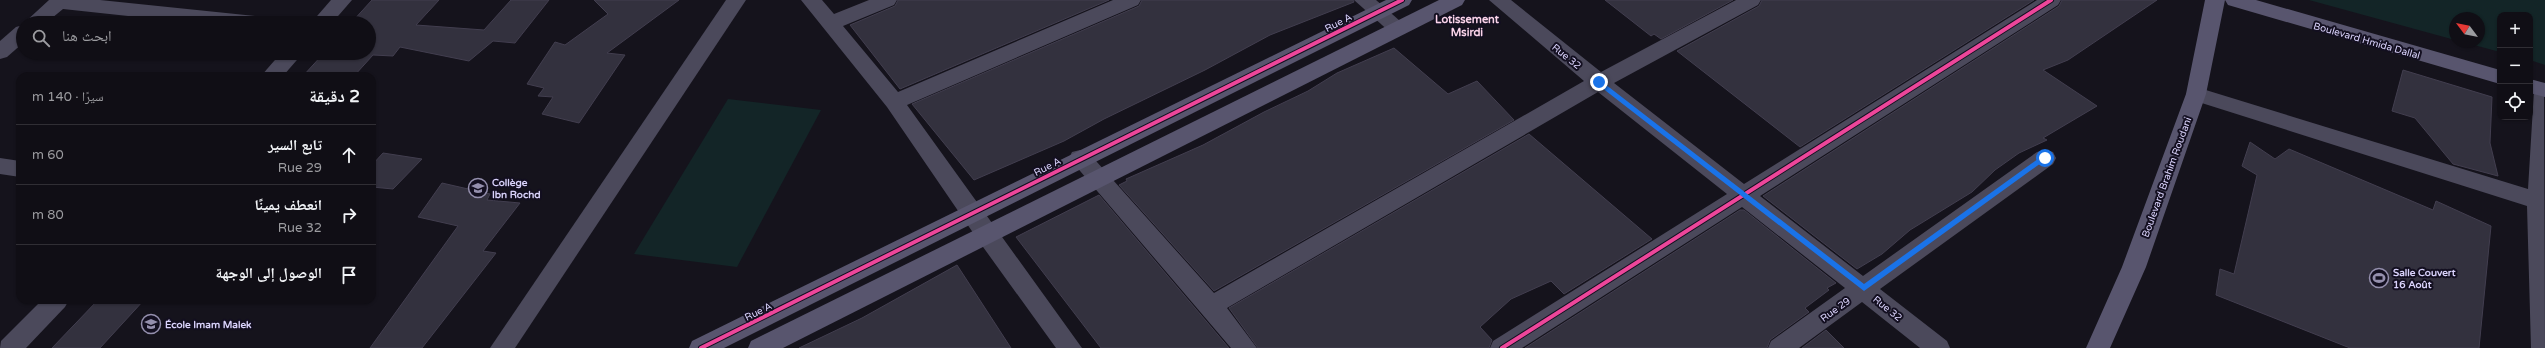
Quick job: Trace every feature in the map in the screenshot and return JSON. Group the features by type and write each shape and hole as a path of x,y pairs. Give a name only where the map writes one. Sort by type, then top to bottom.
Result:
{"street":[{"path":"327,16 342,0"},
{"path":"502,348 736,0"},
{"path":"811,0 894,102 986,234 1070,348"},
{"path":"831,23 888,0"},
{"path":"894,102 1131,0"},
{"name":"Rue A","path":"701,348 973,214 1371,6 1402,0"},
{"path":"760,348 1098,177 1455,0"},
{"name":"Rue 32","path":"1499,0 1599,82 1864,288 1938,348"},
{"path":"1211,306 1599,82 1751,0"},
{"path":"1502,348 2051,0"},
{"name":"Boulevard Brahim Roudani","path":"2098,348 2134,267 2196,94 2216,0"},
{"name":"Boulevard Hmida Dallal","path":"2235,0 2284,16 2497,76"},
{"path":"42,16 59,1 193,16"},
{"path":"1371,6 1398,28"},
{"path":"0,52 16,38"},
{"path":"275,72 286,60"},
{"path":"2540,89 2543,348"},
{"path":"2196,94 2542,203"},
{"path":"1080,158 1211,306 1245,348"},
{"name":"Rue 29","path":"1780,348 2045,158"},
{"path":"0,166 16,168"},
{"path":"10,348 53,304"}],"shaded area":[{"path":"2309,0 2545,0 2545,65 2533,61 2533,12 2497,12 2497,51 2485,48 2485,12 2449,12 2449,38"},
{"path":"728,99 821,110 737,267 634,254"}],"building":[{"path":"372,0 439,0 416,25 484,30 511,0 549,0 515,43 493,41 469,61 400,47 393,56 376,55 376,16 357,16"},
{"path":"594,0 679,0 607,53 625,55 579,123 542,114 553,97 538,96 544,88 527,84 555,42 565,45 608,14"},
{"path":"898,0 1109,0 900,89 850,25 895,6"},
{"path":"1142,0 1353,0 1354,2 1270,35 1205,70 1104,119 1064,141 974,180 912,104 1139,6"},
{"path":"1605,0 1733,0 1661,39 1654,34 1651,36"},
{"path":"1762,0 2034,0 1800,147 1677,51 1759,6"},
{"path":"2062,0 2157,0 2068,60 2043,70 2097,106 2043,138 2047,140 2019,153 1995,170 1972,192 1910,230 1882,254 1857,269 1763,196 2059,6"},
{"path":"1394,48 1448,94 1477,81 1514,120 1214,291 1119,185 1127,181 1126,179 1203,145 1264,112 1308,91 1337,73"},
{"path":"318,60 368,60 358,72 307,72"},
{"path":"2403,70 2492,97 2490,143 2498,176 2453,164 2415,118 2392,111"},
{"path":"1529,134 1652,239 1564,294 1551,281 1511,299 1480,327 1492,340 1489,348 1258,348 1229,308"},
{"path":"2250,142 2275,159 2289,149 2433,210 2436,201 2491,226 2479,348 2350,348 2216,295 2220,269 2234,274 2257,175 2242,166"},
{"path":"383,153 422,159 393,189 376,187 376,161"},
{"path":"442,183 490,194 487,200 520,203 483,251 496,253 422,348 370,348 458,226 418,217"},
{"path":"1099,195 1229,348 1101,348 1016,237"},
{"path":"1740,210 1744,210 1836,283 1827,288 1829,290 1805,308 1809,312 1770,340 1767,348 1525,348"},
{"path":"957,265 1011,348 799,348 862,318"},
{"path":"94,304 140,304 100,348 52,348"},
{"path":"1826,330 1844,348 1802,348"}],"cycle path":[{"path":"701,348 1402,0"},
{"path":"1502,348 2051,0"}],"place":[{"name":"Collège Ibn Rochd","path":"478,188"},
{"name":"Salle Couvert 16 Août","path":"2379,278"},
{"name":"École Imam Malek","path":"151,324"}],"district":[{"name":"Lotissement Msirdi","path":"1467,25"}],"route":[{"path":"1599,82 1864,288 2045,158"}]}
